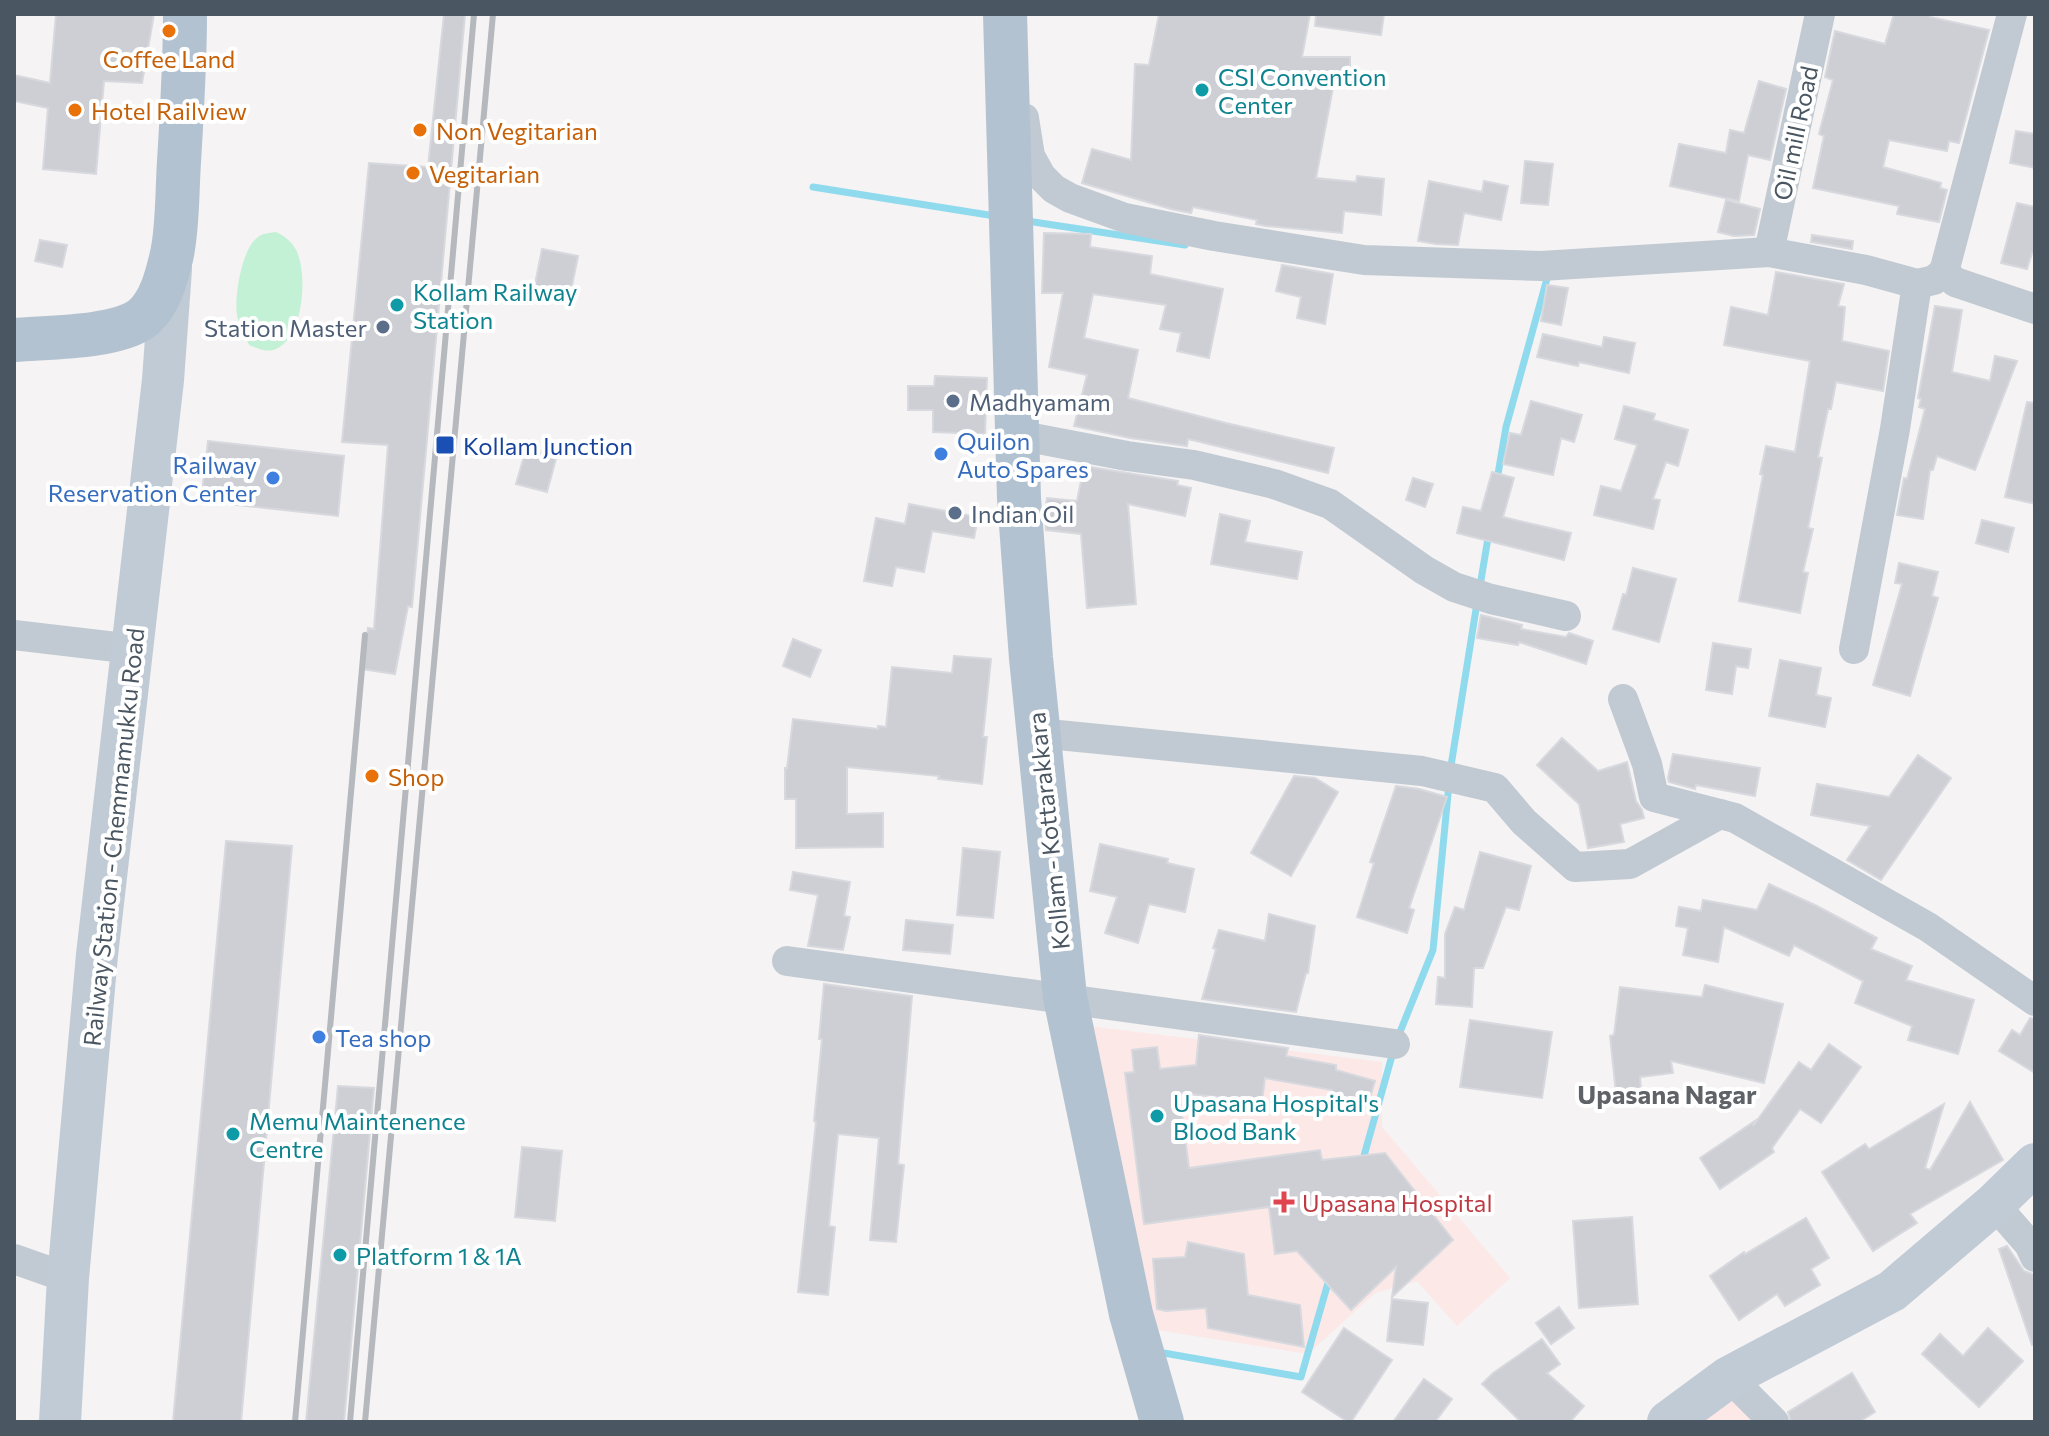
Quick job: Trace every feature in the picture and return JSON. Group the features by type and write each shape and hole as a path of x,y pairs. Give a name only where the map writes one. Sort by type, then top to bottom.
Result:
{"main road":[{"path":"14,340 86,335 125,327 141,319 155,303 172,252 185,14"},
{"name":"Kollam - Kottarakkara","path":"1005,14 1019,498 1038,733 1065,997 1131,1314 1162,1422"},
{"name":"Railway Station - Chemmamukku Road","path":"60,1422 68,1278 99,940 164,367 172,252"},
{"path":"86,335 136,347 152,354 164,367"},
{"path":"1668,1422 1729,1377 1892,1291 2033,1171"}],"street":[{"name":"Oil mill Road","path":"1769,252 1820,14"},
{"path":"1854,649 1895,429 1930,278 2012,14"},
{"path":"1007,66 1018,84 1030,156 1041,176 1054,189 1070,198 1125,218 1364,260 1541,266 1769,252 1955,282 2035,309"},
{"path":"1017,435 1194,465 1274,484 1330,504 1424,570 1454,587 1566,616"},
{"path":"14,635 133,649"},
{"path":"1623,699 1647,764 1654,797 1735,818 1928,927 2035,1001"},
{"path":"1038,733 1422,771 1495,788 1524,822 1575,867 1630,864 1720,814"},
{"path":"787,961 1395,1044"},
{"path":"1994,1204 2029,1244 2035,1257"},
{"path":"14,1259 68,1278"},
{"path":"1729,1377 1774,1422"}],"shaded area":[{"name":"Upasana Hospital","path":"1088,1026 1382,1062 1382,1127 1510,1278 1457,1326 1417,1281 1375,1293 1308,1354 1145,1328"},
{"path":"1732,1400 1754,1422 1700,1422"}],"green space":[{"path":"276,232 287,238 299,259 301,305 291,334 283,344 267,350 249,345 236,307 240,273 252,243 262,235"}],"building":[{"path":"56,14 154,14 142,83 104,81 96,174 43,169 48,108 14,101 14,75 50,83"},
{"name":"Kollam Railway Station","path":"444,14 465,14 412,607 408,606 395,674 361,669 368,628 374,629 388,445 342,442 369,163 428,167"},
{"path":"1159,14 1310,14 1302,57 1350,57 1350,77 1335,77 1316,178 1356,182 1357,176 1384,179 1381,215 1344,211 1342,233 1266,226 1256,224 1257,220 1193,207 1191,213 1171,209 1082,183 1092,149 1131,160 1135,64 1149,65"},
{"path":"1316,14 1384,14 1381,35 1315,26"},
{"path":"1894,14 1931,14 1930,17 1989,30 1959,143 1949,141 1947,151 1889,140 1883,167 1941,183 1940,188 1947,190 1939,222 1897,214 1899,206 1813,188 1824,136 1819,134 1833,80 1825,77 1835,31 1885,44"},
{"path":"1759,81 1786,89 1770,160 1748,155 1739,201 1670,186 1679,144 1726,153 1730,130 1744,133"},
{"path":"2016,131 2035,134 2035,168 2010,163"},
{"path":"1525,161 1553,164 1548,205 1521,203"},
{"path":"1429,181 1482,192 1484,181 1508,186 1501,220 1464,213 1458,245 1418,241"},
{"path":"1726,200 1760,209 1754,235 1734,236 1718,232"},
{"path":"2017,203 2035,207 2035,254 2032,253 2027,269 2001,263"},
{"path":"1044,233 1091,234 1090,247 1152,256 1150,274 1223,289 1209,358 1177,351 1181,333 1160,329 1166,305 1093,294 1084,338 1138,350 1128,398 1334,448 1328,473 1188,439 1187,446 1074,426 1087,375 1049,367 1063,293 1042,293"},
{"path":"1812,235 1853,241 1852,249 1811,242"},
{"path":"40,240 67,245 62,267 35,261"},
{"path":"542,249 578,256 570,296 534,289"},
{"path":"1282,265 1333,274 1325,324 1297,318 1301,297 1276,291"},
{"path":"1776,272 1844,284 1838,306 1845,307 1842,341 1889,351 1883,391 1836,382 1818,457 1822,458 1808,528 1813,529 1803,572 1808,573 1800,613 1739,601 1766,446 1795,452 1810,361 1724,345 1731,307 1768,315"},
{"path":"1547,285 1568,288 1561,325 1541,321"},
{"path":"1935,306 1962,310 1952,372 1990,381 1995,356 2017,361 1975,470 1937,456 1933,470 1930,470 1923,519 1897,515 1904,478 1907,479 1925,409 1919,407 1921,399 1918,398"},
{"path":"1543,334 1602,347 1604,337 1635,343 1629,373 1537,357"},
{"path":"935,376 987,378 985,434 933,432 933,410 908,410 908,386 934,386"},
{"path":"1531,401 1582,415 1574,442 1561,438 1553,475 1503,464 1510,433 1521,435"},
{"path":"2027,402 2035,403 2035,504 2005,497"},
{"path":"1624,406 1655,414 1653,420 1688,430 1678,466 1666,462 1653,499 1660,500 1653,529 1594,515 1601,486 1621,491 1637,445 1615,439"},
{"name":"Railway Reservation Center","path":"208,441 344,456 338,516 201,501"},
{"path":"527,446 557,455 547,492 516,484"},
{"path":"1084,466 1178,481 1177,485 1191,488 1185,516 1128,504 1136,604 1087,608 1081,534 1046,530 1047,498 1077,501"},
{"path":"1492,472 1514,478 1503,517 1571,533 1564,560 1457,533 1463,507 1481,511"},
{"path":"1413,478 1433,484 1425,507 1406,500"},
{"path":"909,504 978,517 974,538 932,531 924,572 896,567 892,586 864,581 876,518 905,524"},
{"path":"1220,514 1250,521 1245,542 1302,552 1297,579 1211,564"},
{"path":"1982,520 2014,528 2008,552 1976,543"},
{"path":"1899,563 1938,572 1932,596 1938,598 1910,696 1873,685 1902,584 1895,583"},
{"path":"1633,568 1676,579 1659,642 1613,629"},
{"path":"1481,615 1522,625 1521,629 1566,637 1569,633 1593,641 1586,664 1519,642 1518,645 1477,638"},
{"path":"793,639 821,650 810,677 783,666"},
{"path":"1713,643 1751,649 1748,668 1736,666 1732,694 1706,690"},
{"path":"954,656 991,659 982,784 938,779 939,776 847,767 847,814 883,813 883,847 796,848 796,799 785,799 785,768 793,719 878,729 878,726 886,727 892,667 952,673"},
{"path":"1780,660 1821,668 1816,695 1831,698 1825,727 1769,716"},
{"path":"1562,738 1598,771 1627,762 1636,801 1644,818 1620,824 1624,842 1588,848 1579,804 1537,765"},
{"path":"1673,754 1760,768 1755,796 1696,785 1695,789 1669,782"},
{"path":"1918,755 1951,778 1881,880 1847,860 1870,826 1811,815 1817,784 1889,797"},
{"path":"1294,776 1315,778 1338,792 1291,876 1251,853"},
{"path":"1396,786 1447,797 1409,908 1414,910 1407,933 1357,917 1374,863 1370,862"},
{"name":"Memu Maintenence Centre","path":"226,841 292,846 241,1422 173,1422"},
{"path":"1100,844 1168,859 1167,863 1194,869 1185,912 1149,904 1138,943 1105,933 1117,897 1090,891"},
{"path":"963,848 1000,852 993,918 957,915"},
{"path":"1480,852 1531,866 1519,910 1506,907 1483,968 1474,968 1472,1007 1436,1004 1438,977 1445,978 1445,934 1455,907 1464,910"},
{"path":"793,872 850,882 844,916 850,917 843,950 808,946 818,895 790,890"},
{"path":"1769,884 1877,938 1871,949 1912,966 1906,980 1974,1000 1958,1054 1908,1040 1912,1026 1855,1003 1863,981 1794,945 1789,956 1724,927 1718,962 1683,955 1688,928 1676,926 1679,907 1701,911 1703,900 1757,910"},
{"path":"1269,914 1315,926 1308,973 1296,1012 1202,999 1219,930 1265,941"},
{"path":"906,920 953,925 950,954 903,950"},
{"path":"824,984 912,996 898,1164 904,1165 896,1242 870,1240 879,1138 838,1134 829,1226 835,1227 828,1295 798,1292 816,1122"},
{"path":"1705,985 1783,1004 1764,1083 1671,1061 1673,1073 1640,1077 1641,1090 1616,1093 1610,1036 1614,1035 1620,987 1702,997"},
{"path":"2030,1018 2035,1019 2035,1073 1999,1051 2012,1030 2020,1035"},
{"path":"1470,1020 1552,1032 1542,1098 1460,1087"},
{"path":"1199,1035 1288,1048 1286,1056 1336,1065 1336,1070 1375,1081 1366,1112 1329,1102 1332,1090 1265,1078 1262,1102 1179,1093 1189,1168 1320,1150 1322,1160 1385,1153 1453,1240 1392,1297 1396,1267 1351,1310 1297,1251 1275,1254 1269,1207 1144,1224 1125,1073 1134,1072 1132,1050 1157,1047 1160,1069 1196,1065"},
{"path":"1829,1044 1861,1067 1821,1123 1800,1109 1772,1148 1774,1152 1720,1189 1700,1158 1755,1121 1753,1126 1799,1062 1811,1070"},
{"name":"Platform 1 & 1A","path":"338,1086 374,1088 344,1422 306,1422"},
{"path":"1970,1102 2003,1160 1910,1214 1917,1223 1873,1251 1822,1172 1865,1144 1869,1149 1944,1104 1925,1168 1930,1170"},
{"path":"522,1147 562,1151 555,1221 515,1217"},
{"path":"1632,1217 1638,1304 1579,1308 1573,1221"},
{"path":"1806,1218 1829,1258 1811,1269 1820,1285 1785,1306 1777,1294 1739,1320 1710,1276 1744,1252"},
{"path":"1188,1242 1244,1254 1248,1295 1300,1305 1304,1347 1208,1328 1206,1308 1157,1309 1153,1259 1185,1257"},
{"path":"2007,1246 2024,1271 2035,1275 2035,1344 2032,1345 1999,1249"},
{"path":"1392,1299 1428,1303 1423,1345 1387,1341"},
{"path":"1559,1307 1574,1328 1551,1344 1536,1323"},
{"path":"1344,1328 1392,1360 1351,1422 1302,1392"},
{"path":"1988,1328 2023,1361 1979,1407 1922,1354 1940,1334 1963,1356"},
{"path":"1542,1339 1560,1364 1547,1373 1584,1406 1570,1422 1521,1422 1482,1384"},
{"path":"1852,1373 1875,1412 1859,1422 1791,1422 1788,1412"},
{"path":"1424,1379 1452,1399 1435,1422 1393,1422"}],"waterway":[{"path":"813,187 995,216"},
{"path":"1027,221 1185,245"},
{"path":"1497,480 1506,427 1548,275"},
{"path":"1480,586 1489,532"},
{"path":"1450,772 1477,603"},
{"path":"1398,1037 1433,950 1449,784"},
{"path":"1362,1163 1393,1052"},
{"path":"1158,1352 1301,1377 1330,1276"}],"railway":[{"path":"350,1422 474,14"},
{"path":"365,1422 493,14"},
{"path":"295,1422 365,635"}],"place":[{"name":"Coffee Land","path":"169,31"},
{"name":"CSI Convention Center","path":"1202,90"},
{"name":"Hotel Railview","path":"75,110"},
{"name":"Non Vegitarian","path":"420,130"},
{"name":"Vegitarian","path":"413,173"},
{"name":"Kollam Railway Station","path":"397,305"},
{"name":"Station Master","path":"383,327"},
{"name":"Madhyamam","path":"953,401"},
{"name":"Kollam Junction","path":"445,445"},
{"name":"Quilon Auto Spares","path":"941,454"},
{"name":"Railway Reservation Center","path":"273,478"},
{"name":"Indian Oil","path":"955,513"},
{"name":"Shop","path":"372,776"},
{"name":"Tea shop","path":"319,1037"},
{"name":"Upasana Hospital's Blood Bank","path":"1157,1116"},
{"name":"Memu Maintenence Centre","path":"233,1134"},
{"name":"Upasana Hospital","path":"1284,1202"},
{"name":"Platform 1 & 1A","path":"340,1255"}],"district":[{"name":"Upasana Nagar","path":"1667,1093"}]}
